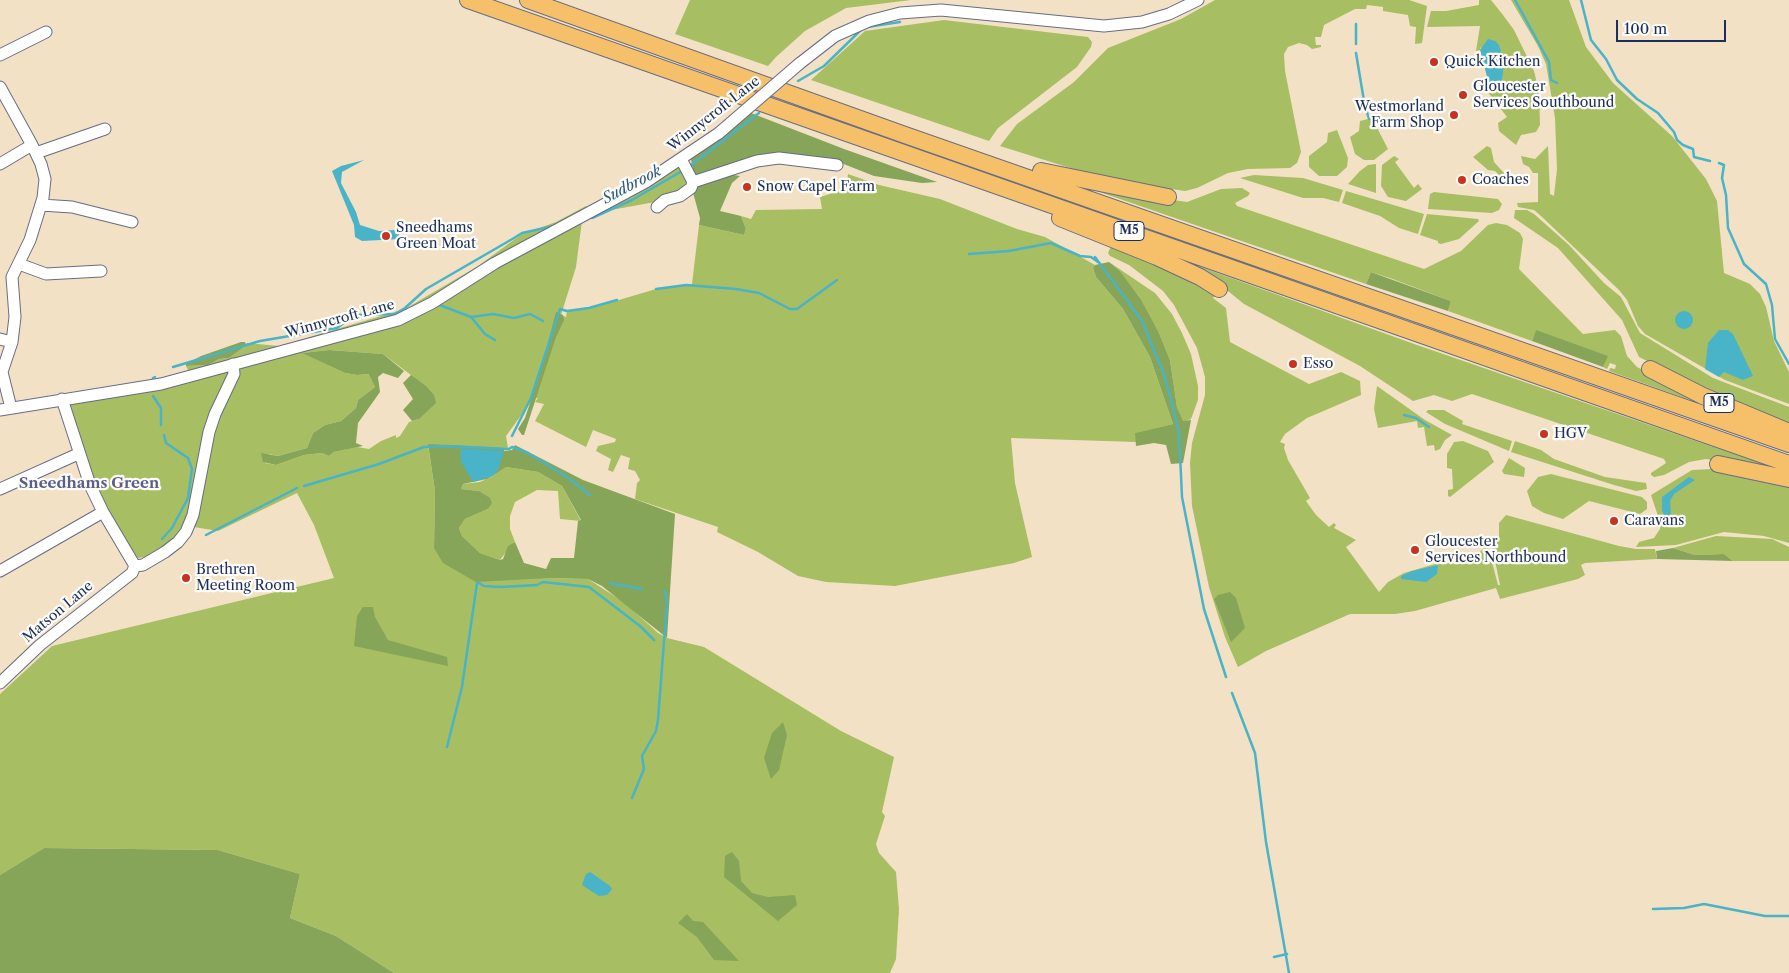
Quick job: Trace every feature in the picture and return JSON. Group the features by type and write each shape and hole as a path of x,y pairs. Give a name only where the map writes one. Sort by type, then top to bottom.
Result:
{"highway":[{"name":"M5","path":"468,0 1789,464"},
{"name":"M5","path":"528,0 905,135 1789,444"},
{"name":"M5","path":"958,152 1008,162 1092,183 1168,197"},
{"name":"M5","path":"952,169 997,194 1157,257 1200,277 1220,289"},
{"name":"M5","path":"1650,369 1698,394 1789,432"},
{"path":"1718,464 1789,479"}],"street":[{"name":"Winnycroft Lane","path":"6,409 161,384 366,330 406,316 495,263 646,182 719,133 799,64 835,36 868,21 900,13 941,10 1104,26 1142,22 1169,14 1198,0"},
{"path":"0,54 46,32"},
{"path":"0,88 34,149 45,179 41,205 30,240 12,278 15,317 12,342 2,372 6,409"},
{"path":"0,164 34,149 105,129"},
{"path":"657,207 665,200 680,196 690,188 693,182 767,159 779,158 837,165"},
{"path":"681,159 693,182"},
{"path":"41,205 72,207 132,222"},
{"path":"19,264 46,274 101,271"},
{"path":"0,339 12,342"},
{"path":"62,399 78,454 103,512 136,566 143,565 165,552 178,542 186,532 193,515 209,432 215,414 234,374 233,364"},
{"path":"0,488 78,454"},
{"path":"0,571 103,512"},
{"name":"Matson Lane","path":"0,683 40,645 132,573 136,566"}],"green space":[{"path":"690,0 911,0 846,8 805,31 768,66 675,34"},
{"path":"1215,0 1409,0 1427,6 1422,43 1415,44 1416,27 1410,26 1408,15 1383,11 1383,7 1367,5 1366,9 1355,9 1324,25 1321,37 1315,37 1316,45 1321,45 1321,47 1312,49 1307,45 1299,43 1288,47 1284,54 1285,71 1301,152 1297,163 1290,168 1248,169 1228,173 1197,188 1185,191 1131,183 1086,173 1000,146 1017,124 1074,82 1108,48 1181,19"},
{"path":"1479,0 1491,0 1503,15 1514,30 1534,71 1539,92 1540,125 1536,132 1521,135 1516,145 1499,131 1498,123 1507,117 1487,91 1496,86 1481,47 1480,50 1476,51 1480,26 1427,27 1431,11 1446,11 1479,5"},
{"path":"1511,0 1569,0 1586,47 1613,83 1672,136 1706,179 1717,201 1724,273 1750,284 1760,294 1766,307 1774,341 1789,372 1789,404 1725,380 1645,334 1638,326 1627,300 1619,290 1534,210 1518,207 1517,203 1538,202 1538,173 1533,173 1529,167 1523,164 1521,156 1535,159 1548,146 1550,194 1554,196 1557,169 1555,118 1546,64 1538,46"},
{"path":"944,20 1088,37 1092,42 1091,47 1077,67 998,128 989,141 811,80 865,31"},
{"path":"751,113 937,182 922,183 874,176 836,161 816,158 696,176 691,159"},
{"path":"1372,118 1388,149 1374,160 1364,160 1355,154 1350,137 1359,131 1360,121"},
{"path":"1337,130 1348,158 1347,167 1337,176 1319,176 1309,167 1309,156 1327,142 1328,133"},
{"path":"1487,146 1491,148 1494,162 1504,173 1505,179 1498,177 1499,175 1495,171 1488,170 1473,157"},
{"path":"1394,156 1399,159 1395,162 1414,188 1418,184 1422,189 1406,201 1388,197 1381,186 1382,165"},
{"path":"1376,164 1376,193 1348,184 1368,165"},
{"path":"677,167 681,168 689,186 655,202 611,210 582,221 576,267 561,315 566,317 567,311 602,305 656,289 692,284 699,225 744,235 746,229 741,216 751,219 756,210 822,209 820,197 846,189 848,174 879,185 940,199 1017,229 1045,237 1095,265 1093,268 1096,277 1123,309 1150,357 1173,424 1136,433 1136,442 1011,438 1015,483 1032,557 1014,563 895,586 826,582 798,576 758,552 717,532 718,527 635,499 637,483 640,480 635,471 628,469 630,458 621,455 613,472 608,470 611,459 596,451 598,446 615,442 616,439 593,430 586,447 535,421 544,404 535,402 538,398 533,399 506,436 508,448 428,445 435,491 434,548 548,578 588,579 625,603 658,633 667,638 704,647 841,731 894,757 882,812 885,816 876,844 879,853 896,872 899,909 896,959 890,973 394,973 336,936 290,918 300,874 218,850 44,848 0,875 0,694 52,646 334,578 314,525 297,493 218,531 194,527 212,433 241,367 376,329","holes":["329,350 383,354 411,375 419,419 409,422 400,436 396,438 396,435 381,441 369,449 357,447 334,452 329,456 322,453 304,455 276,465 265,463 269,454 278,456 307,448 313,433 325,425 341,421 356,408 358,400 375,387 370,374 357,375 345,373 303,353"]},
{"path":"728,174 740,176 732,183 720,211 741,216 746,229 744,235 699,225 700,218 692,189 703,181"},
{"path":"1254,175 1303,178 1343,190 1339,202 1323,198 1303,198 1240,178"},
{"path":"1088,188 1187,202 1221,189 1242,188 1250,193 1235,203 1237,206 1424,269 1461,251 1488,225 1496,223 1507,225 1520,233 1523,239 1519,269 1583,334 1615,330 1621,336 1627,356 1637,367 1730,414 1609,371 1610,368 1615,369 1616,365 1610,363 1607,369 1603,367 1607,356 1536,331 1532,341 1448,311 1451,301 1390,278 1371,272 1366,284"},
{"path":"1346,191 1424,214 1418,234 1399,228 1380,216 1342,203"},
{"path":"1434,192 1498,199 1502,204 1499,210 1492,213 1428,209 1430,194"},
{"path":"586,206 586,211 406,312 190,374 186,366 208,365 219,359 229,358 247,343 279,346 405,309 478,266 522,234 556,222"},
{"path":"1515,210 1527,210 1534,214 1569,245 1604,283 1621,297 1640,333 1713,378 1789,407 1789,424 1699,387 1639,357 1622,320 1558,248 1514,218"},
{"path":"1427,214 1478,219 1479,221 1459,239 1441,244 1438,241 1420,235"},
{"path":"1111,246 1193,281 1216,294 1213,298 1226,308 1230,342 1309,384 1341,372 1360,381 1361,395 1307,418 1285,434 1280,442 1285,444 1284,448 1288,460 1310,498 1306,501 1316,515 1329,527 1334,523 1336,525 1334,528 1356,540 1346,547 1379,592 1388,582 1404,573 1442,562 1467,564 1484,548 1488,547 1498,585 1500,585 1492,546 1499,538 1499,523 1506,515 1619,546 1636,549 1655,549 1657,559 1585,563 1581,565 1585,575 1578,579 1500,599 1496,588 1415,611 1395,614 1350,614 1266,651 1238,667 1225,637 1209,587 1192,506 1190,463 1192,443 1205,395 1205,377 1197,348 1174,305 1163,291 1129,265 1110,256 1108,253"},
{"path":"1159,252 1417,345 1789,473 1706,459 1689,462 1664,475 1654,477 1651,473 1666,463 1664,459 1472,394 1452,401 1434,395 1413,401 1360,366 1244,304 1223,287"},
{"path":"1109,262 1155,293 1172,314 1182,333 1191,354 1198,386 1198,400 1191,419 1183,422 1177,407 1170,360 1159,333 1120,271"},
{"path":"1109,262 1120,271 1141,300 1159,333 1170,360 1177,407 1183,421 1191,420 1183,463 1171,464 1166,445 1154,443 1136,446 1135,433 1173,424 1150,357 1123,309 1096,277 1093,268 1095,265"},
{"path":"1371,272 1451,301 1448,311 1366,284"},
{"path":"556,312 563,315 564,320 556,337 524,435 522,435 518,429 525,418 540,373"},
{"path":"1536,330 1608,356 1603,367 1532,341"},
{"path":"245,342 246,345 229,358 219,359 208,365 186,366 186,364 201,356"},
{"path":"329,350 383,354 404,371 398,378 383,373 378,377 380,392 358,423 356,443 363,446 334,452 329,456 322,453 304,455 276,465 263,462 261,453 278,456 307,448 313,433 325,425 341,421 356,408 358,400 375,387 369,374 345,373 302,353"},
{"name":"Sneedhams Green","path":"227,370 230,373 198,486 181,537 145,557 138,558 134,555 102,503 69,408 70,405 74,402"},
{"path":"411,375 426,386 434,395 436,403 419,419 412,421 403,410 413,399 403,383"},
{"path":"1377,386 1425,420 1452,435 1445,440 1440,449 1435,451 1434,445 1427,446 1424,427 1418,428 1417,421 1378,428 1374,409"},
{"path":"1428,410 1444,410 1463,421 1462,424 1512,441 1509,451 1445,424 1426,412"},
{"path":"1463,441 1488,451 1494,462 1450,497 1448,496 1448,490 1453,489 1452,469 1447,468 1447,454 1454,442"},
{"path":"1515,441 1541,450 1554,459 1605,477 1646,483 1647,489 1636,491 1511,452"},
{"path":"428,444 505,448 504,451 512,450 515,445 583,480 675,514 667,638 602,586 588,579 548,578 476,582 443,563 434,548 435,491","holes":["506,467 538,472 562,486 581,520 578,521 574,558 551,558 546,569 524,563 515,542 508,546 503,559 500,560 480,553 462,536 459,528 465,519 488,509 492,503 490,498 479,491 461,489 463,484 487,479"]},
{"path":"1509,458 1525,468 1524,477 1504,474 1502,471"},
{"path":"506,467 538,472 562,486 581,521 560,519 558,491 537,490 515,502 510,516 510,529 515,542 500,560 480,553 462,536 459,528 465,519 488,509 479,491 461,489 463,484 480,482"},
{"path":"1712,469 1789,487 1789,543 1764,536 1724,532 1676,545 1636,547 1639,542 1654,538 1660,529 1660,522 1651,495 1692,470"},
{"path":"1551,474 1642,497 1647,502 1647,509 1640,514 1589,501 1563,519 1544,513 1532,506 1527,491 1538,477"},
{"path":"1716,536 1772,539 1789,547 1789,561 1733,561 1724,554 1695,555 1673,548"},
{"path":"1673,548 1695,555 1724,554 1733,561 1657,559 1656,551"},
{"path":"1230,592 1236,598 1245,628 1231,642 1214,599 1218,595"},
{"path":"363,607 373,607 375,617 388,640 447,657 448,666 354,646 357,616"},
{"path":"783,722 787,735 779,770 771,779 764,758 772,733"},
{"path":"44,848 218,850 300,874 290,918 336,936 394,973 0,973 0,875"},
{"path":"732,852 739,861 741,881 752,893 768,897 795,895 797,905 778,921 724,877 725,856"},
{"path":"687,914 693,921 703,922 739,961 714,960 697,937 678,923"}],"water":[{"path":"1488,39 1495,41 1499,45 1504,63 1502,80 1490,88 1480,50"},
{"path":"364,160 342,172 341,183 356,212 360,225 379,231 394,230 402,237 399,239 362,241 355,237 354,225 332,171 341,166"},
{"path":"1680,311 1688,311 1693,316 1691,327 1680,329 1675,324 1675,316"},
{"path":"1719,330 1728,330 1733,334 1753,376 1743,380 1724,372 1719,377 1705,369 1708,343"},
{"path":"460,449 504,451 498,470 493,476 473,482 461,462"},
{"path":"1689,477 1695,480 1674,494 1670,501 1671,514 1665,516 1662,511 1662,497"},
{"path":"1438,565 1437,574 1426,582 1401,579 1401,576 1412,571"},
{"path":"590,872 610,886 612,889 607,895 599,896 582,885 586,874"}],"waterway":[{"path":"1515,0 1549,62 1551,80 1557,83"},
{"path":"1581,0 1591,40 1606,59 1617,80 1637,99 1658,113 1674,132 1677,140 1693,149 1694,157 1710,161"},
{"name":"Sudbrook","path":"867,27 900,22"},
{"path":"1356,24 1356,44"},
{"name":"Sudbrook","path":"798,81 824,66 862,29"},
{"path":"1356,53 1364,101"},
{"path":"1366,109 1369,119"},
{"name":"Sudbrook","path":"690,166 759,113"},
{"path":"1719,163 1724,165 1722,178 1726,195 1728,228 1744,264 1766,284 1772,305 1775,339 1789,364"},
{"name":"Sudbrook","path":"592,218 632,200 682,171"},
{"path":"173,367 260,341 337,328 354,315 395,314 405,308 426,289 522,233 554,226"},
{"path":"969,254 1009,251 1051,243 1080,256 1091,257 1098,262"},
{"path":"1095,257 1142,321 1165,377 1179,432 1182,497 1204,609 1226,677"},
{"path":"656,289 686,285 736,289 759,293 790,309 797,309 837,280"},
{"path":"512,436 531,398 560,309 567,311 589,308 617,300"},
{"path":"437,304 471,317 485,334 495,340"},
{"path":"471,317 493,314 514,318 530,314 543,321"},
{"path":"153,396 161,408 161,425"},
{"path":"1404,415 1416,418 1429,427"},
{"path":"162,539 172,528 188,498 192,469 188,458 166,443 164,435"},
{"path":"304,486 379,464 424,447 447,446 509,449 512,447 528,453 567,477 590,495"},
{"path":"206,535 297,488"},
{"path":"479,583 484,586 501,587 537,585 543,582 589,587 640,626 654,640"},
{"path":"447,747 462,687 477,583"},
{"path":"610,583 642,589"},
{"path":"632,798 644,769 642,756 656,731 658,720 667,602 665,591"},
{"path":"1232,693 1255,753 1266,842 1289,973"},
{"path":"1653,909 1684,908 1704,904 1765,916 1789,916"},
{"path":"1274,957 1287,954"}],"place":[{"name":"Quick Kitchen","path":"1434,62"},
{"name":"Gloucester Services Southbound","path":"1463,95"},
{"name":"Westmorland Farm Shop","path":"1454,115"},
{"name":"Coaches","path":"1462,180"},
{"name":"Snow Capel Farm","path":"747,187"},
{"name":"Sneedhams Green Moat","path":"386,236"},
{"name":"Esso","path":"1293,364"},
{"name":"HGV","path":"1544,434"},
{"name":"Caravans","path":"1614,521"},
{"name":"Gloucester Services Northbound","path":"1415,550"},
{"name":"Brethren Meeting Room","path":"186,578"}],"district":[{"name":"Sneedhams Green","path":"89,484"}]}
